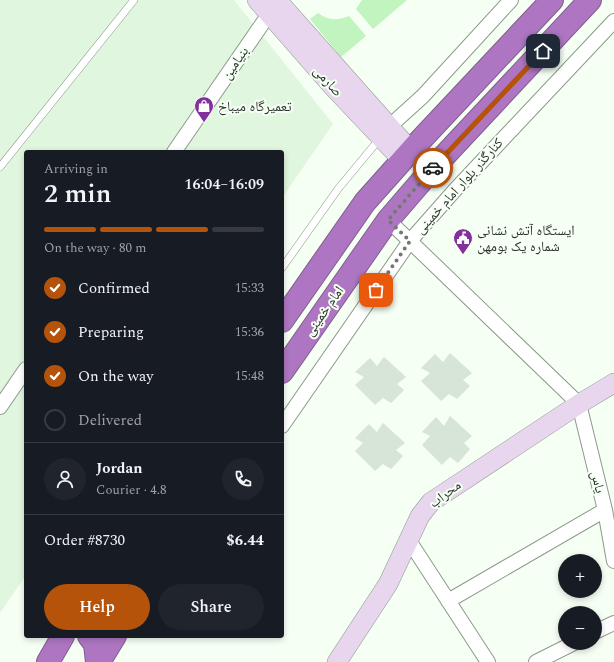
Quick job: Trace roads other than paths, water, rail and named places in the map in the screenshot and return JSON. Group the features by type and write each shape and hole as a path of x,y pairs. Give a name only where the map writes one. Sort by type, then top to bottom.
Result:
{"highway":[{"name":"امام خمینی","path":"284,318 365,202 552,0"},
{"name":"امام خمینی","path":"284,369 388,220 432,169 590,0"},
{"path":"48,662 62,638"},
{"path":"90,638 95,644 98,662"},
{"path":"98,662 114,638"}],"street":[{"name":"صارمی","path":"257,0 273,7 384,128 406,156"},
{"path":"384,128 423,96 512,0"},
{"name":"بنیامین","path":"175,150 273,7"},
{"name":"کنارگذر بلوار امام خمینی","path":"284,423 410,241 454,191 614,21"},
{"path":"388,220 579,404"},
{"path":"0,407 24,372"},
{"name":"محراب","path":"337,662 388,584 420,516 431,502 579,404 614,383"},
{"name":"یاس","path":"579,404 605,510 614,561"},
{"path":"448,601 605,510"},
{"path":"408,539 448,601 481,659"},
{"path":"602,629 614,623"},
{"path":"536,662 560,650"}],"lane":[{"path":"0,167 134,0"},
{"path":"284,265 338,189 384,128"}],"place":[{"name":"تعمیرگاه میباخ","path":"204,123"},
{"name":"ایستگاه آتش نشانی شماره یک بومهن","path":"463,255"}]}
